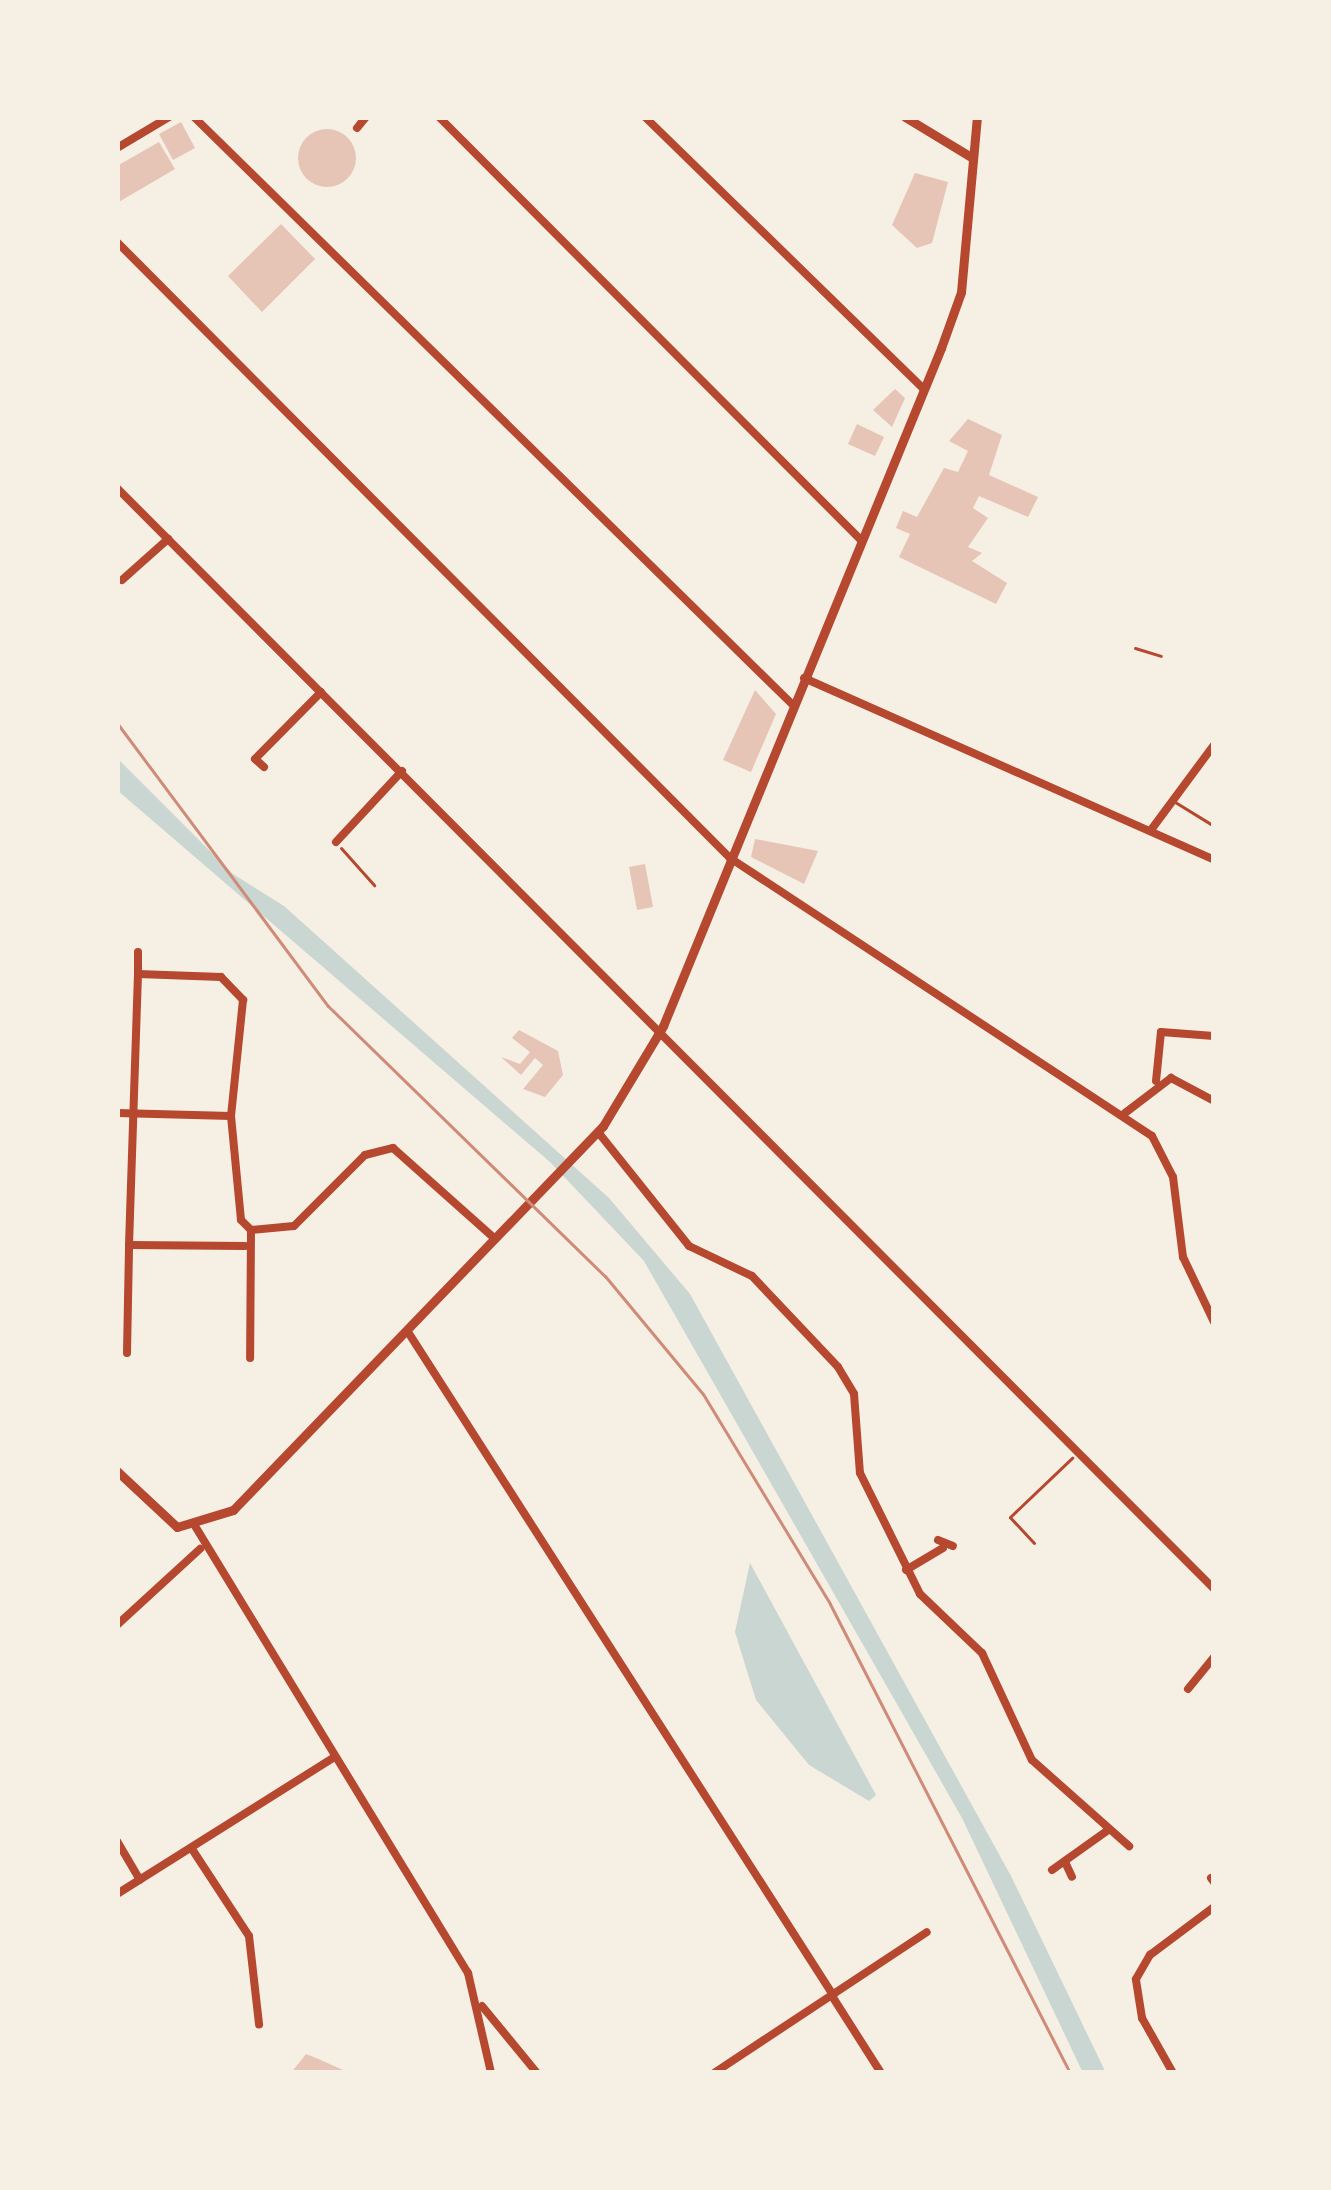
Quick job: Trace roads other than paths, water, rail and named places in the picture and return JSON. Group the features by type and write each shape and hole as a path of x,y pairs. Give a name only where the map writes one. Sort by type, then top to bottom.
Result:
{"street":[{"path":"117,148 169,117"},
{"path":"194,117 793,705"},
{"path":"357,128 366,117"},
{"path":"439,117 862,540"},
{"path":"645,117 924,389"},
{"path":"905,117 971,157"},
{"path":"117,1471 166,1519 195,1526 233,1510 598,1132 663,1026 962,292 977,117"},
{"path":"117,242 730,858 1125,1113 1167,1158 1183,1257 1214,1322"},
{"path":"117,488 663,1026 1214,1588"},
{"path":"122,580 168,539"},
{"path":"804,677 1214,860"},
{"path":"264,766 255,759 321,692"},
{"path":"1151,830 1214,745"},
{"path":"336,842 402,771"},
{"path":"127,1353 138,952"},
{"path":"138,974 221,977 243,1000 230,1116 241,1220 251,1230"},
{"path":"1125,1113 1156,1081 1161,1032 1214,1036"},
{"path":"1156,1081 1190,1083 1214,1101"},
{"path":"117,1113 230,1116"},
{"path":"598,1132 689,1246 752,1276 838,1367 854,1394 860,1472 906,1570 934,1613 982,1654 1032,1760 1130,1846"},
{"path":"251,1230 294,1226 365,1155 393,1148 494,1238"},
{"path":"250,1358 245,1246 251,1230"},
{"path":"129,1239 245,1246"},
{"path":"408,1332 881,2073"},
{"path":"195,1526 200,1549 482,2006 537,2073"},
{"path":"906,1570 945,1545"},
{"path":"117,1625 200,1549"},
{"path":"1188,1689 1214,1657"},
{"path":"117,1894 333,1758"},
{"path":"1052,1870 1108,1830"},
{"path":"117,1840 140,1880"},
{"path":"192,1849 249,1936 259,2024"},
{"path":"1066,1864 1072,1877"},
{"path":"1173,2073 1142,2018 1136,1979 1150,1955 1214,1907"},
{"path":"714,2073 927,1931"},
{"path":"482,2006 491,2073"}],"lane":[{"path":"1173,801 1214,826"}],"railway":[{"path":"117,723 328,1006 605,1276 703,1394 830,1604 1070,2073"}]}
